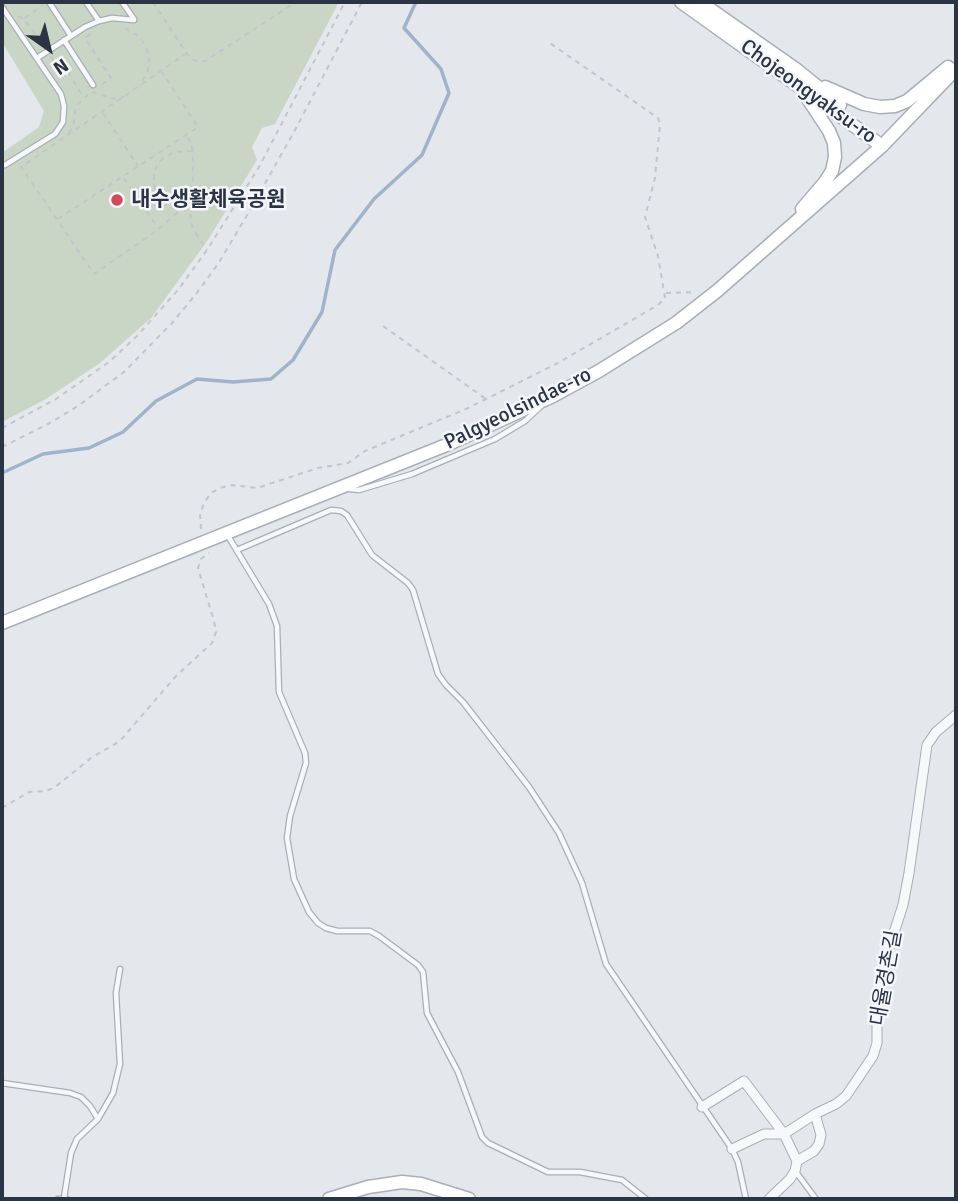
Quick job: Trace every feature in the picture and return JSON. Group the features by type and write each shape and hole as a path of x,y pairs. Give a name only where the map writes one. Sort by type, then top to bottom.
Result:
{"main road":[{"name":"Chojeongyaksu-ro","path":"681,2 801,80"},
{"name":"Chojeongyaksu-ro","path":"700,2 801,80 864,135 882,146"},
{"path":"801,80 864,104 895,106 907,101 956,61"},
{"name":"Palgyeolsindae-ro","path":"2,623 208,545 226,532 449,444 553,396 638,348 676,323 771,244 882,146 956,69"},
{"path":"771,244 825,182 832,171 835,157 834,143 829,131 801,80"},
{"path":"329,1199 376,1185 402,1182 438,1188 469,1199"}],"street":[{"name":"대율경촌길","path":"784,1134 846,1096 873,1056 877,1043 877,1014 886,957 903,905 909,873 927,745 936,732 956,715"},
{"path":"702,1107 744,1081 784,1134 797,1161 795,1171 790,1180 769,1199"},
{"path":"797,1161 814,1151 819,1144 821,1135 815,1114"},
{"path":"732,1149 764,1134 784,1134"}],"lane":[{"path":"49,2 71,36"},
{"path":"86,2 99,22"},
{"path":"37,58 99,22 112,18 134,20 122,2"},
{"path":"2,7 61,94 64,106 63,122 55,134 5,165"},
{"path":"64,40 93,85"},
{"path":"237,550 331,510 341,511 347,515 372,555 408,583 413,590 438,674 529,787 559,832 582,883 606,964 732,1149 738,1162 746,1199"},
{"path":"226,532 269,604 277,626 278,692 305,753 306,763 290,816 287,838 294,879 309,912 326,929 369,931 418,965 423,972 427,1013 458,1072 482,1137 488,1143 548,1172 588,1172 622,1180 646,1199"},
{"path":"63,1199 71,1153 77,1139 97,1119 113,1093 120,1065 116,993 120,969"},
{"path":"2,1083 81,1097 97,1119"},
{"path":"795,1171 816,1199"}],"path":[{"path":"24,19 49,2"},
{"path":"153,2 187,53 196,61 205,61 296,2"},
{"path":"2,428 56,399 109,362 157,315 208,250 259,167 345,2"},
{"path":"2,447 78,406 124,372 196,294 246,218 362,2"},
{"path":"118,26 140,37 146,47 148,70 144,81 136,90"},
{"path":"85,38 95,30"},
{"path":"2,808 29,792 45,792 54,788 91,758 120,741 176,676 212,643 216,632 214,621 198,568 208,545 200,525 200,515 211,494 232,485 257,488 318,468 348,463 365,450 486,400 556,364 658,305 665,298 658,256 645,217 656,169 660,124 658,118 547,41"},
{"path":"187,53 21,167 94,274 159,229 181,209 194,181 193,151 187,134"},
{"path":"57,220 198,127 162,71"},
{"path":"91,92 114,99 125,96"},
{"path":"102,112 138,166"},
{"path":"193,151 174,152 164,157 157,163 153,182 160,200 169,207 190,214 196,236 208,250"},
{"path":"122,176 159,229"},
{"path":"665,293 717,290"},
{"path":"383,326 486,400"}],"green space":[{"name":"내수생활체육공원","path":"2,2 339,2 275,124 262,128 252,147 257,160 208,240 151,318 100,363 46,399 2,422 2,153 39,127 44,111 2,42"}],"waterway":[{"path":"2,473 43,454 89,448 123,432 156,401 197,379 233,382 271,379 293,360 322,312 335,250 374,199 422,155 449,93 441,69 404,28 416,2"}],"place":[{"name":"내수생활체육공원","path":"117,200"}]}
